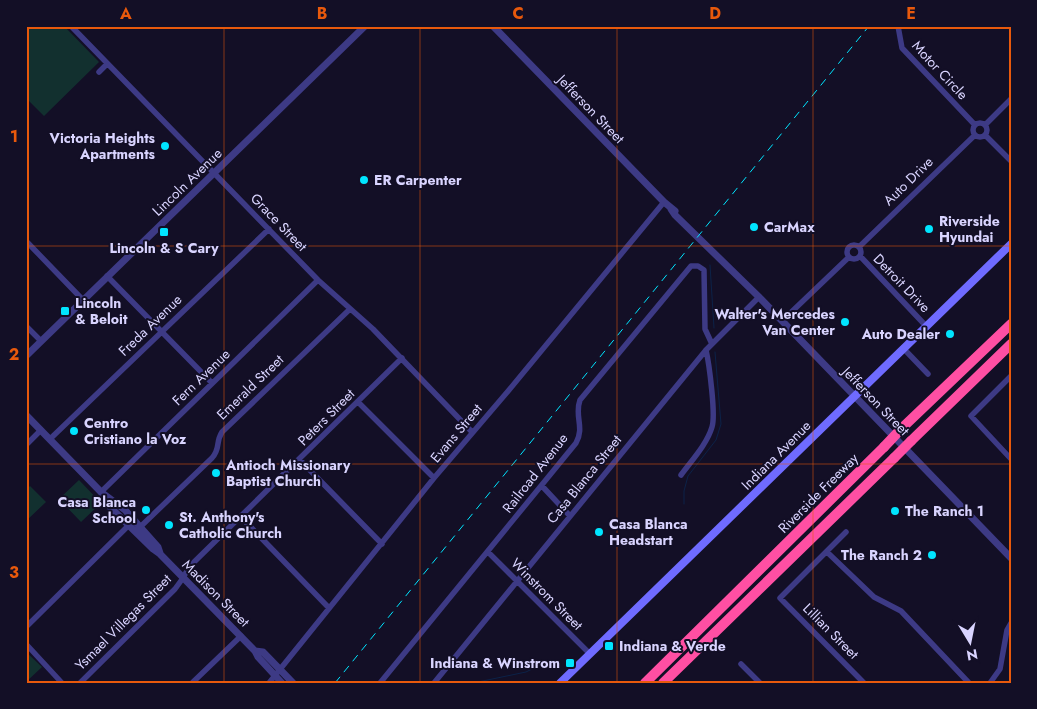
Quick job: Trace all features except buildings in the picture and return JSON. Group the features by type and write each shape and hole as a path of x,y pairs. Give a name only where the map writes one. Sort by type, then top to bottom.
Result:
{"highway":[{"name":"Riverside Freeway","path":"645,683 901,429 1011,324"},
{"name":"Riverside Freeway","path":"664,683 1011,344"}],"main road":[{"name":"Indiana Avenue","path":"560,683 1011,244"}],"street":[{"name":"Grace Street","path":"71,26 318,280 374,329 472,432"},
{"name":"Lincoln Avenue","path":"26,356 364,26"},
{"name":"Jefferson Street","path":"493,26 664,202 692,226 719,254 723,261 1011,558"},
{"name":"Motor Circle","path":"898,26 902,48 976,125"},
{"path":"99,72 107,64"},
{"path":"985,125 1011,99"},
{"path":"985,125 979,123 973,131 975,135 980,137 985,135"},
{"path":"985,125 987,130 985,135"},
{"name":"Auto Drive","path":"782,321 849,257 847,250 849,246 856,244 860,246 975,135"},
{"path":"985,135 1011,161"},
{"name":"Evans Street","path":"269,683 434,478 664,202"},
{"name":"Freda Avenue","path":"50,439 269,229"},
{"path":"26,240 83,300"},
{"path":"849,257 853,259 860,256 862,252 860,246"},
{"name":"Detroit Drive","path":"860,256 926,326"},
{"name":"Railroad Avenue","path":"380,683 542,486 579,436 580,424 577,412 580,400 691,266 701,267 704,270 705,329 712,344"},
{"path":"107,276 212,383"},
{"name":"Fern Avenue","path":"101,492 318,280"},
{"name":"Casa Blanca Street","path":"434,683 706,350 759,297"},
{"name":"Emerald Street","path":"138,529 212,458 218,450 218,438 222,432 350,309"},
{"path":"26,326 41,341"},
{"path":"903,348 928,374"},
{"path":"681,476 708,437 713,424 706,350"},
{"name":"Peters Street","path":"184,578 188,567 300,460 402,358"},
{"path":"1011,376 971,416 1011,459"},
{"path":"358,402 434,478"},
{"name":"Madison Street","path":"26,415 101,492 125,510 138,529 158,547 160,554 241,636 258,657 292,683"},
{"path":"26,445 41,430"},
{"path":"300,460 382,544"},
{"path":"542,486 570,516"},
{"name":"Madison Street","path":"101,492 110,507 130,525 138,529"},
{"path":"241,517 329,608"},
{"path":"26,626 130,525"},
{"path":"846,532 827,552 874,597 901,612 969,683"},
{"name":"Winstrom Street","path":"488,552 590,654"},
{"name":"Lillian Street","path":"827,552 780,598 864,683"},
{"name":"Ysmael Villegas Street","path":"80,683 184,578"},
{"path":"990,683 1000,669 1007,630 1011,623"},
{"path":"192,683 241,636"},
{"path":"26,644 62,683"},
{"path":"741,664 760,683"},
{"name":"Madison Street","path":"277,673 282,683"}],"green space":[{"path":"26,26 64,26 99,62 44,116 26,98"},
{"path":"79,480 101,503 81,522 59,499"},
{"path":"30,486 46,502 26,521 26,490"},
{"path":"26,652 42,667 26,682"}],"waterway":[{"path":"710,265 714,328"},
{"path":"684,504 684,491 688,476 716,440 721,424 715,352"},
{"path":"473,683 526,672 540,665"}],"railway":[{"path":"335,683 869,26"}],"place":[{"name":"Victoria Heights Apartments","path":"165,146"},
{"name":"ER Carpenter","path":"364,180"},
{"name":"CarMax","path":"754,227"},
{"name":"Riverside Hyundai","path":"929,229"},
{"name":"Lincoln & S Cary","path":"164,232"},
{"name":"Lincoln & Beloit","path":"65,311"},
{"name":"Walter's Mercedes Van Center","path":"845,322"},
{"name":"Auto Dealer","path":"950,334"},
{"name":"Centro Cristiano la Voz","path":"74,431"},
{"name":"Antioch Missionary Baptist Church","path":"216,473"},
{"name":"Casa Blanca School","path":"146,510"},
{"name":"The Ranch 1","path":"895,511"},
{"name":"St. Anthony's Catholic Church","path":"169,525"},
{"name":"Casa Blanca Headstart","path":"599,532"},
{"name":"The Ranch 2","path":"932,555"},
{"name":"Indiana & Verde","path":"609,646"},
{"name":"Indiana & Winstrom","path":"570,663"}]}
